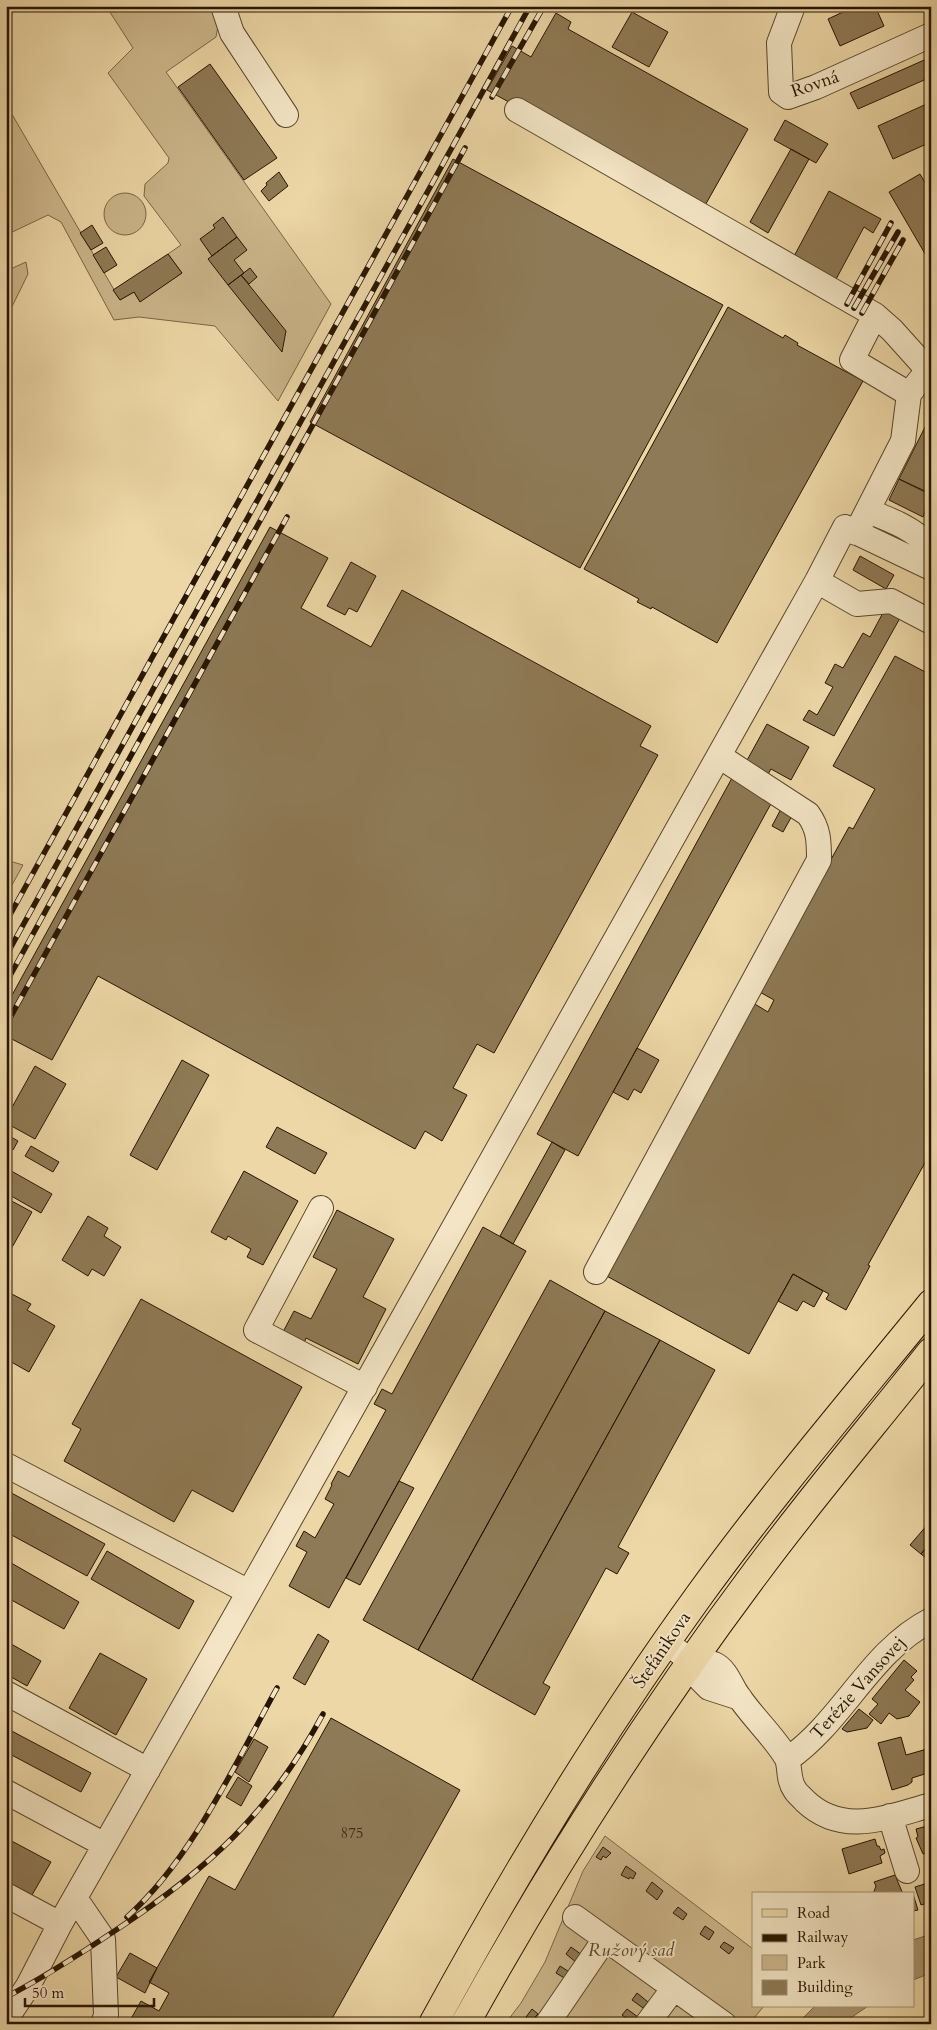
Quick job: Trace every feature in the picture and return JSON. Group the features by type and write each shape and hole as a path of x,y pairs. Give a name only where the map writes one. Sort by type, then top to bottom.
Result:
{"main road":[{"name":"Štefánikova","path":"433,2024 563,1801 666,1642 794,1471 931,1304"},
{"name":"Štefánikova","path":"465,2024 509,1945 583,1825 692,1662 757,1570 931,1352"}],"street":[{"path":"223,6 232,33 286,115"},
{"name":"Rovná","path":"793,6 779,44 781,92 788,97 931,35"},
{"path":"517,110 875,315 929,369 909,394 903,441 856,533"},
{"path":"875,315 852,360 909,394"},
{"path":"868,511 902,525 931,548"},
{"path":"6,2019 28,1986 60,1924 719,756 817,581 844,527 931,568"},
{"path":"817,581 857,604 891,601 931,622"},
{"path":"596,1272 819,860 819,839 815,824 808,814 719,756"},
{"path":"322,1208 256,1330 365,1386"},
{"path":"6,1465 249,1592"},
{"name":"Terézie Vansovej","path":"788,1759 805,1747 825,1728 873,1666 893,1645 916,1627 931,1620"},
{"path":"666,1642 692,1662 714,1664 723,1671 740,1698 788,1759 789,1777 795,1790 814,1809 839,1821 856,1823 931,1805"},
{"path":"6,1693 148,1770"},
{"path":"6,1792 105,1845"},
{"path":"890,1816 907,1871"},
{"path":"6,1896 60,1924"},
{"path":"75,1898 103,1939 106,2015 103,2024"},
{"path":"576,1917 724,2024"},
{"path":"547,2024 606,1939"},
{"path":"647,2024 674,1988"}],"green space":[{"path":"106,6 215,6 219,20 216,37 166,72 331,304 278,401 215,326 139,317 114,320 61,222 48,215 6,235 6,104 120,300 134,292 140,301 182,273 168,254 181,245 144,196 145,184 168,163 169,158 108,73 133,48"},
{"path":"129,193 137,196 143,202 146,214 143,226 137,232 121,235 113,232 107,226 104,210 107,202 113,196"},
{"path":"26,262 28,274 6,319 6,271"},
{"path":"6,860 23,865 6,896"},
{"name":"Ružový sad","path":"605,1836 752,1948 752,2008 762,2008 749,2024 505,2024 521,2003 545,1962 583,1871"}],"shaded area":[{"path":"931,1934 931,1973 914,1980 914,1940"},
{"path":"813,2008 865,2008 842,2024 797,2024"}],"building":[{"path":"856,6 875,6 884,26 840,46 828,19"},
{"path":"925,6 931,6 931,19"},
{"path":"632,12 668,32 649,67 612,47"},
{"path":"556,13 571,22 568,29 748,129 703,209 487,90 512,46 531,57"},
{"path":"931,57 931,77 858,109 850,93"},
{"path":"210,64 277,158 244,180 178,87"},
{"path":"931,102 931,142 893,159 878,126"},
{"path":"785,120 828,144 816,163 774,140"},
{"path":"791,149 809,159 768,233 750,222"},
{"path":"453,159 723,305 580,568 310,422"},
{"path":"279,172 288,186 269,201 261,191 267,185 266,183"},
{"path":"920,174 931,193 931,264 889,192"},
{"path":"829,191 881,219 873,233 864,227 834,283 792,260"},
{"path":"223,217 237,237 212,256 200,239 215,228 213,225"},
{"path":"92,225 103,243 91,250 80,233"},
{"path":"237,237 247,250 234,260 244,273 228,285 208,259"},
{"path":"106,247 117,265 104,273 93,255"},
{"path":"168,254 182,273 140,302 134,292 120,300 113,290"},
{"path":"250,268 257,277 249,284 241,275"},
{"path":"241,275 286,331 282,352 228,285"},
{"path":"728,307 783,338 785,335 798,343 797,345 863,381 717,643 652,607 651,609 637,602 639,599 584,569"},
{"path":"931,397 931,413 926,399"},
{"path":"929,419 931,420 931,479 925,491 899,479"},
{"path":"899,479 931,495 923,517 889,500"},
{"path":"270,527 328,558 301,608 371,647 402,590 651,726 640,746 658,755 494,1053 477,1044 453,1088 467,1095 442,1141 425,1131 415,1149 98,976 52,1060 6,1036 6,1006"},
{"path":"895,532 909,539 905,547 891,540"},
{"path":"860,556 894,575 886,589 853,570"},
{"path":"351,562 376,576 357,612 349,608 345,615 327,606"},
{"path":"885,609 900,618 834,736 803,720 809,710 817,715 833,687 825,683 835,664 843,668 863,633 870,637"},
{"path":"895,656 931,675 931,1152 868,1265 870,1266 846,1310 826,1299 829,1294 793,1274 749,1354 603,1274 753,1003 768,1012 774,1000 758,991 849,827 853,829 875,789 833,766"},
{"path":"767,724 809,747 791,780 771,769 767,776 745,764"},
{"path":"732,778 773,800 578,1156 537,1134"},
{"path":"782,807 793,814 783,832 772,826"},
{"path":"637,1048 659,1060 641,1093 634,1089 628,1100 613,1092"},
{"path":"182,1060 209,1075 157,1170 130,1155"},
{"path":"35,1066 66,1084 35,1139 6,1123 6,1118"},
{"path":"277,1127 327,1153 315,1174 266,1147"},
{"path":"6,1134 18,1141 13,1150 6,1147"},
{"path":"552,1142 565,1150 513,1244 500,1236"},
{"path":"31,1146 59,1162 53,1172 25,1156"},
{"path":"6,1168 52,1194 41,1213 6,1193"},
{"path":"244,1171 298,1201 263,1265 247,1257 251,1249 228,1236 226,1240 211,1232"},
{"path":"6,1198 32,1212 6,1258"},
{"path":"337,1210 394,1239 363,1297 386,1309 358,1364 306,1338 304,1343 283,1332 294,1311 311,1319 337,1269 313,1257"},
{"path":"88,1216 108,1228 104,1236 121,1247 104,1276 92,1269 88,1276 62,1260"},
{"path":"483,1227 526,1251 329,1608 289,1586 307,1552 296,1546 304,1531 315,1538 334,1504 325,1499 338,1471 349,1477 386,1410 374,1404 382,1389 392,1394"},
{"path":"793,1274 823,1291 814,1307 803,1301 797,1311 778,1301"},
{"path":"550,1280 605,1311 418,1650 363,1620"},
{"path":"6,1291 31,1304 27,1310 55,1326 29,1372 6,1359"},
{"path":"141,1299 302,1387 233,1512 192,1490 174,1522 64,1461 81,1429 72,1424"},
{"path":"605,1311 660,1340 472,1680 418,1650"},
{"path":"660,1340 715,1370 618,1547 629,1553 617,1574 606,1568 543,1683 550,1687 535,1715 472,1680"},
{"path":"399,1481 414,1488 360,1585 346,1578"},
{"path":"6,1490 105,1544 87,1576 6,1532"},
{"path":"928,1524 931,1526 931,1542 921,1554 910,1545"},
{"path":"931,1542 931,1561 930,1561 921,1554"},
{"path":"107,1551 194,1601 179,1629 91,1579"},
{"path":"6,1560 79,1602 64,1629 6,1597"},
{"path":"318,1634 329,1641 305,1685 293,1678"},
{"path":"6,1641 41,1661 27,1686 6,1674"},
{"path":"100,1653 147,1679 116,1735 69,1708"},
{"path":"904,1660 917,1671 911,1677 914,1680 905,1690 920,1702 909,1716 897,1719 889,1713 881,1724 869,1714 878,1704 872,1699"},
{"path":"859,1709 873,1720 867,1728 847,1732 842,1729"},
{"path":"331,1718 460,1790 329,2024 128,2024 141,2001 159,2011 169,1993 149,1982 209,1876 235,1890"},
{"path":"6,1728 91,1773 81,1792 6,1752"},
{"path":"901,1737 906,1755 927,1749 931,1763 931,1772 912,1778 912,1782 908,1785 892,1790 878,1743"},
{"path":"254,1739 268,1747 249,1782 235,1772"},
{"path":"238,1777 252,1786 241,1806 226,1797"},
{"path":"931,1825 931,1852 923,1854 916,1838 918,1837 916,1829"},
{"path":"6,1838 51,1862 32,1895 6,1881"},
{"path":"875,1839 877,1846 881,1850 884,1849 885,1853 880,1856 882,1863 849,1874 842,1849"},
{"path":"603,1847 611,1853 606,1858 603,1856 601,1860 596,1857"},
{"path":"626,1866 636,1873 633,1879 621,1875"},
{"path":"895,1875 902,1892 874,1892 876,1886 874,1882"},
{"path":"652,1882 663,1891 657,1900 646,1891"},
{"path":"931,1882 931,1902 921,1905 915,1887"},
{"path":"914,1897 918,1910 914,1911"},
{"path":"678,1907 687,1914 683,1920 673,1913"},
{"path":"705,1926 714,1932 709,1940 700,1934"},
{"path":"724,1942 734,1948 729,1954 720,1947"},
{"path":"571,1947 582,1955 577,1963 566,1954"},
{"path":"130,1953 157,1968 145,1993 116,1977"},
{"path":"560,1966 571,1973 566,1979 556,1973"},
{"path":"637,1993 648,2002 643,2008 632,2000"},
{"path":"532,2009 538,2014 535,2017 538,2019 534,2024 526,2017"},
{"path":"627,2009 638,2017 633,2023 622,2015"}],"railway":[{"path":"6,922 512,6"},
{"path":"6,956 530,6"},
{"path":"492,97 544,6"},
{"path":"6,983 465,148"},
{"path":"847,304 891,223"},
{"path":"854,308 898,232"},
{"path":"862,313 903,240"},
{"path":"6,1025 287,517"},
{"path":"127,1917 150,1894 192,1839 228,1779 277,1688"},
{"path":"6,1997 116,1930 180,1884 208,1861 258,1810 281,1781 303,1749 323,1714"}]}
